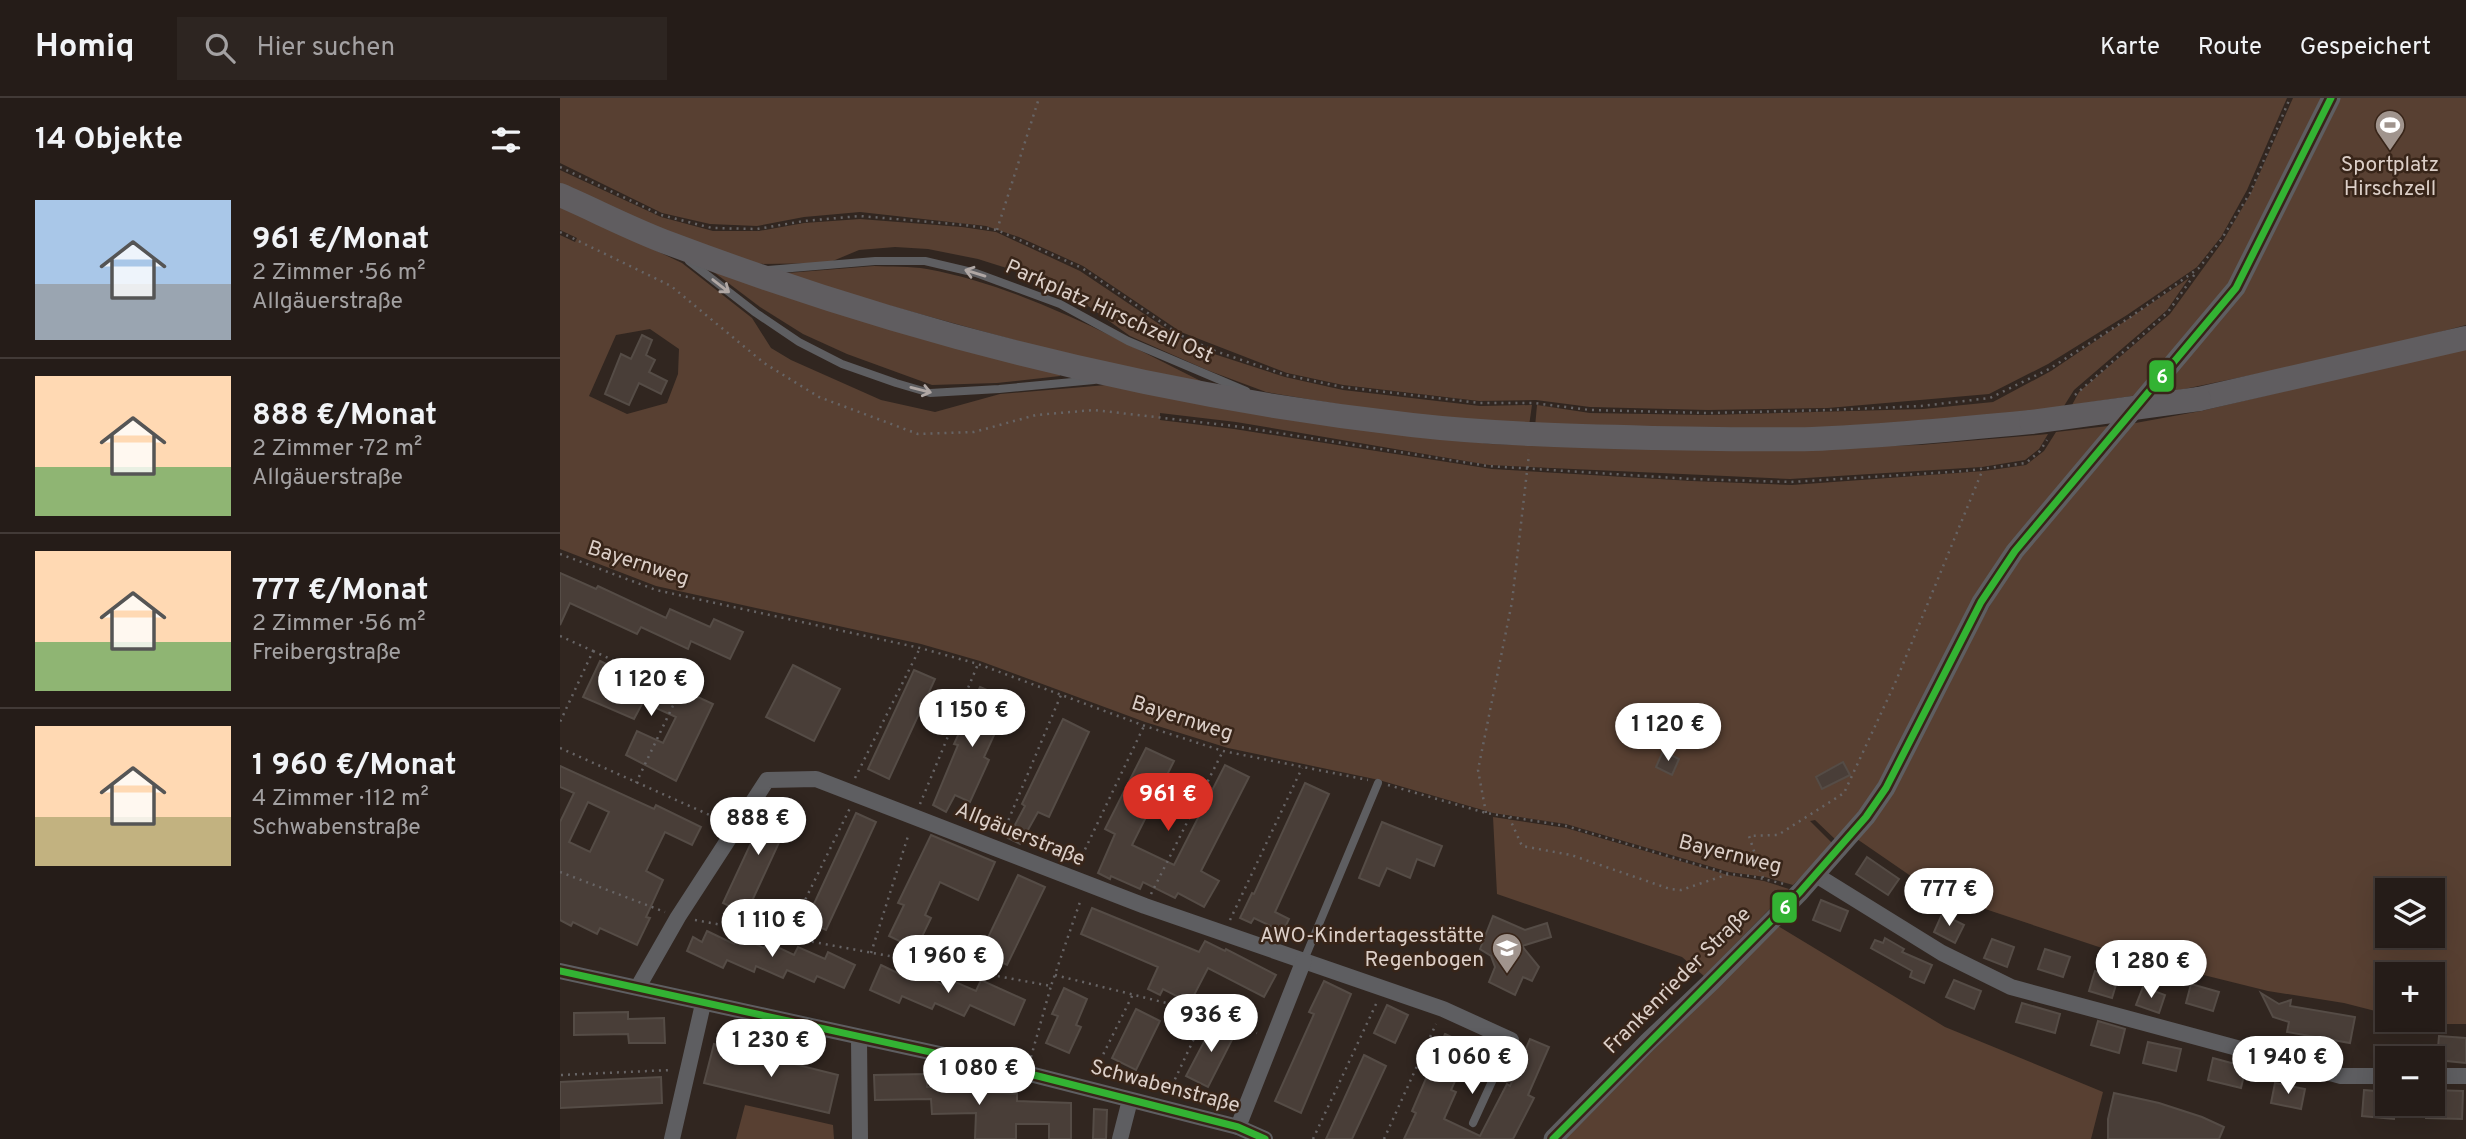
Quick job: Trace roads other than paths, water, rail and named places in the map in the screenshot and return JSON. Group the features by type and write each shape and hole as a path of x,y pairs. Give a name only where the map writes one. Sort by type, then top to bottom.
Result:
{"main road":[{"path":"560,195 668,243 963,341 1122,377 1284,408 1413,425 1532,435 1811,439 1921,432 2040,430 2199,399 2466,338"}],"street":[{"name":"Frankenrieder Straße","path":"1553,1139 1800,892 1866,817 1886,788 1976,612 2015,551 2236,288 2330,98"},
{"name":"Allgäuerstraße","path":"638,987 678,917 767,780 816,779 1145,906 1443,1009 1511,1040"},
{"path":"1816,874 1942,953 2011,987 2341,1076 2375,1076"},
{"path":"1238,1127 1304,960"},
{"name":"Schwabenstraße","path":"560,971 1026,1073 1238,1127 1265,1139"},
{"path":"672,1139 703,1004"},
{"path":"859,1038 860,1139"},
{"path":"2445,1076 2466,1076"},
{"path":"1120,1139 1130,1100"}],"lane":[{"path":"668,243 756,313 799,342 842,365 896,383 930,393 1122,377"},
{"name":"Parkplatz Hirschzell Ost","path":"749,271 875,261 925,261 976,273 1060,304 1128,341 1284,408"},
{"path":"1304,960 1378,783"},
{"path":"1473,1123 1511,1040"}],"place":[{"name":"Sportplatz Hirschzell","path":"2390,152"},
{"name":"AWO-Kindertagesstätte Regenbogen","path":"1507,975"}]}
